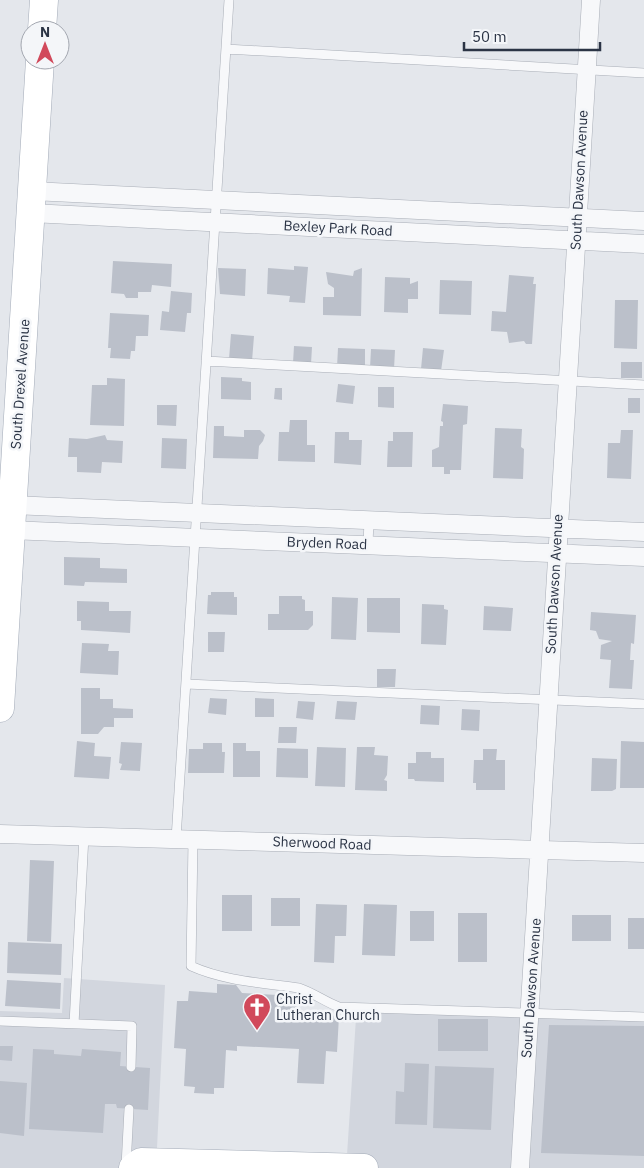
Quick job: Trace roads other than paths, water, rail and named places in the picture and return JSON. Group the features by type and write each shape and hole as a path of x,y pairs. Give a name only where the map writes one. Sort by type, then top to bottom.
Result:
{"main road":[{"path":"43,20 44,0"},
{"name":"South Drexel Avenue","path":"0,708 2,622 11,518 39,70"},
{"path":"133,1168 140,1162 364,1168"}],"street":[{"name":"South Dawson Avenue","path":"520,1168 576,217 591,0"},
{"name":"Bexley Park Road","path":"32,202 216,200 575,240 644,244"},
{"name":"Bexley Park Road","path":"32,202 215,222 576,217 644,221"},
{"name":"Bryden Road","path":"11,518 197,513 644,532"},
{"name":"Bryden Road","path":"11,518 195,538 644,556"},
{"name":"Sherwood Road","path":"0,834 644,853"}],"lane":[{"path":"229,0 186,684 185,839 191,966 204,972 222,976 299,988 339,1007 644,1017"},
{"path":"226,49 644,73"},
{"path":"206,361 644,385"},
{"path":"368,545 369,520"},
{"path":"186,684 644,704"},
{"path":"74,1024 84,836"},
{"path":"0,1021 132,1026 131,1067"},
{"path":"126,1168 129,1109"}],"place":[{"name":"Christ Lutheran Church","path":"257,1031"}]}
